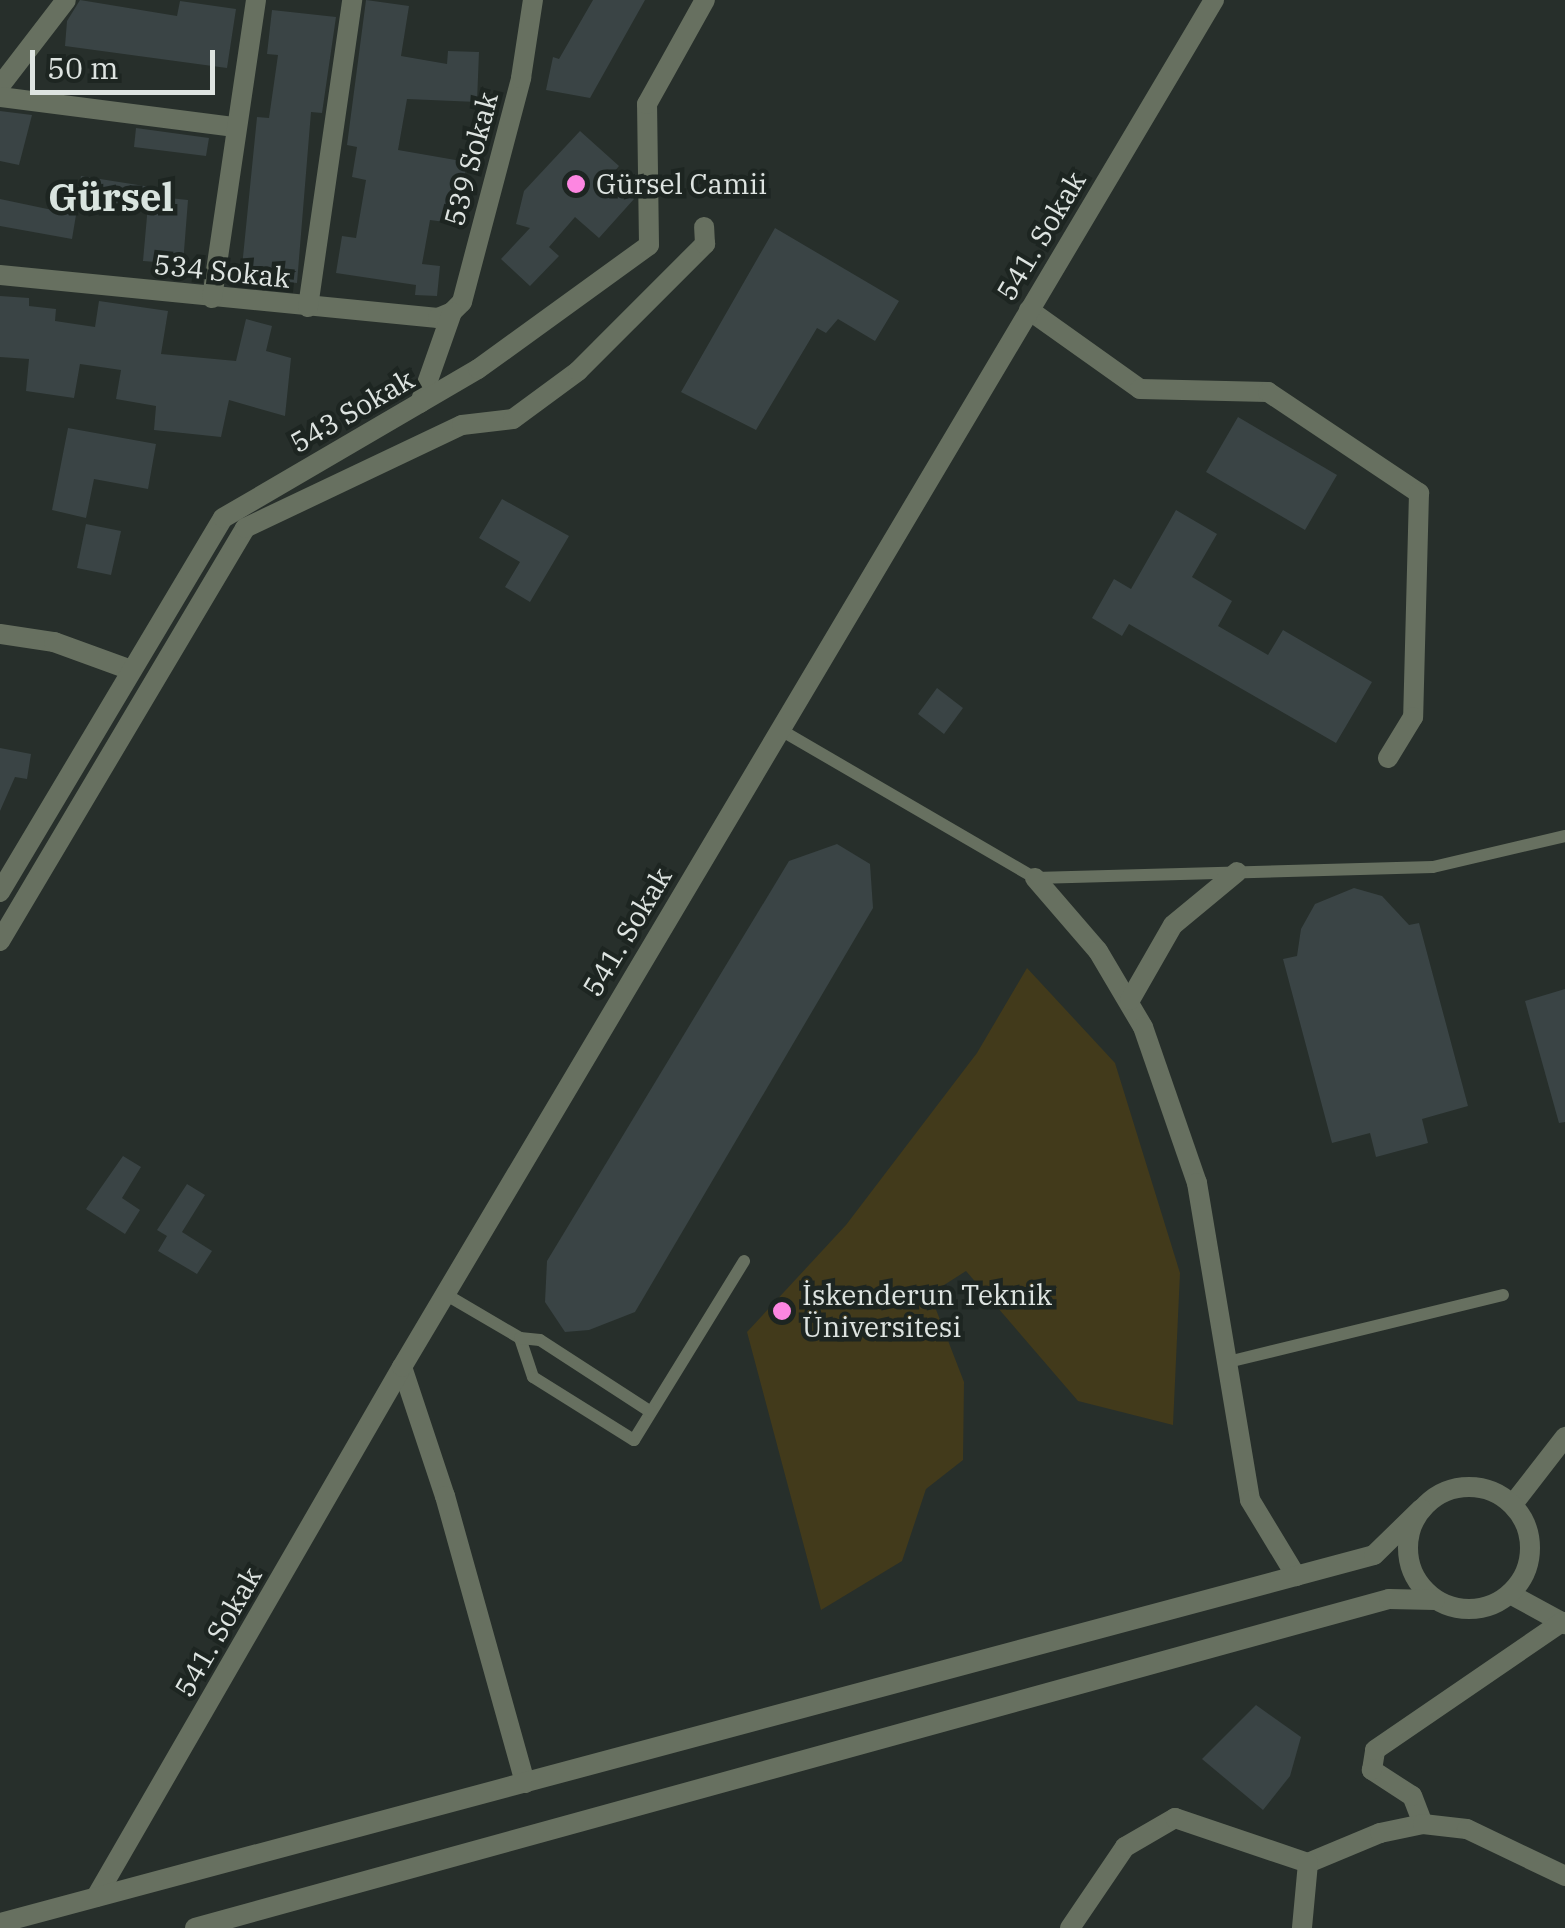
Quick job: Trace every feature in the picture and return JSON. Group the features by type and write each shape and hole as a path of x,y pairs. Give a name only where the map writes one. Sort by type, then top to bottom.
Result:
{"street":[{"path":"0,86 66,0"},
{"path":"212,298 256,0"},
{"path":"308,307 352,0"},
{"name":"539 Sokak","path":"420,402 445,315 462,302 520,78 534,0"},
{"name":"543 Sokak","path":"0,892 46,822 128,669 223,518 420,402 649,246 647,104 706,0"},
{"name":"541. Sokak","path":"96,1898 445,1294 1214,0"},
{"path":"0,97 236,126"},
{"path":"0,942 245,528 462,424 514,418 578,371 694,256 705,244 704,228"},
{"name":"534 Sokak","path":"0,275 308,307 445,315"},
{"path":"1029,310 1140,389 1268,392 1419,494 1413,717 1388,758"},
{"path":"0,634 54,642 128,669"},
{"path":"1130,1000 1173,925 1237,872"},
{"path":"1035,878 1130,1000 1197,1183 1250,1500 1296,1576"},
{"path":"402,1368 445,1496 524,1783"},
{"path":"1513,1504 1565,1436"},
{"path":"0,1923 1374,1555 1421,1509 1456,1487 1486,1489 1513,1504 1525,1520 1530,1549 1523,1578 1510,1594 1474,1609 1435,1600 1389,1599 196,1928"},
{"path":"1421,1509 1411,1527 1409,1557 1420,1586 1435,1600"},
{"path":"1422,1824 1412,1796 1372,1770 1375,1750 1564,1623 1510,1594"},
{"path":"1070,1928 1125,1847 1175,1818 1308,1863 1380,1832 1422,1824 1467,1829 1565,1876"},
{"path":"1302,1928 1308,1863"}],"lane":[{"path":"779,729 1035,878 1433,867 1565,836"},
{"path":"520,1338 533,1377 634,1440 744,1261"},
{"path":"445,1294 520,1338 540,1340 651,1412"},
{"path":"1228,1362 1503,1295"}],"shaded area":[{"path":"1027,968 1115,1063 1180,1273 1173,1425 1078,1401 966,1271 930,1294 964,1382 963,1460 926,1489 902,1561 821,1610 747,1332 846,1225 977,1053"}],"building":[{"path":"80,0 177,16 180,1 236,9 227,68 65,46 67,21"},
{"path":"366,0 409,6 401,56 447,64 448,51 479,52 477,102 407,99 398,150 467,162 462,192 450,190 445,222 430,220 422,264 440,266 437,296 415,295 416,285 336,273 342,236 356,238 366,180 352,177 357,147 347,145"},
{"path":"593,0 645,0 590,98 546,90 553,57 559,59"},
{"path":"272,10 336,17 322,113 311,112 297,283 241,277 257,117 269,118 278,55 267,54"},
{"path":"0,111 32,115 19,165 0,161"},
{"path":"136,128 209,138 206,156 134,147"},
{"name":"Gürsel Camii","path":"580,131 619,166 610,177 634,199 599,238 575,217 549,247 559,256 530,286 501,259 530,228 516,224 524,191"},
{"path":"81,176 170,190 169,198 188,200 183,264 143,261 148,205 76,200"},
{"path":"0,199 76,215 72,239 0,226"},
{"path":"775,228 899,301 875,341 838,319 826,333 817,328 756,430 681,392"},
{"path":"0,296 29,298 29,306 56,309 55,321 95,327 99,301 168,311 161,354 236,361 246,319 272,326 266,351 291,358 285,416 229,400 221,437 154,430 156,406 116,399 121,370 80,364 74,398 26,391 29,359 0,357"},
{"path":"1238,417 1337,475 1305,530 1206,472"},
{"path":"68,428 156,444 148,489 94,479 86,518 52,510"},
{"path":"502,499 569,536 530,602 505,587 520,562 479,538"},
{"path":"1176,510 1217,534 1192,577 1232,601 1218,626 1268,655 1283,630 1372,682 1336,743 1129,624 1122,636 1092,618 1114,579 1131,589"},
{"path":"86,524 121,531 111,575 77,568"},
{"path":"937,688 963,708 944,734 918,714"},
{"path":"0,748 31,754 27,779 15,777 0,811"},
{"path":"837,844 870,864 873,908 635,1312 589,1330 565,1332 545,1302 547,1261 789,861"},
{"path":"1354,888 1382,896 1409,925 1419,923 1468,1106 1422,1119 1428,1143 1376,1157 1370,1133 1332,1143 1283,959 1297,956 1301,929 1315,904"},
{"path":"1565,989 1565,1122 1559,1123 1525,1001"},
{"path":"123,1156 141,1167 122,1198 140,1210 125,1234 86,1209"},
{"path":"187,1184 205,1195 182,1232 212,1251 197,1274 158,1251 167,1236 157,1230"},
{"path":"1256,1705 1301,1737 1290,1776 1263,1810 1202,1759"}],"place":[{"name":"Gürsel Camii","path":"576,184"},
{"name":"İskenderun Teknik Üniversitesi","path":"782,1311"}],"district":[{"name":"Gürsel","path":"111,197"}]}
